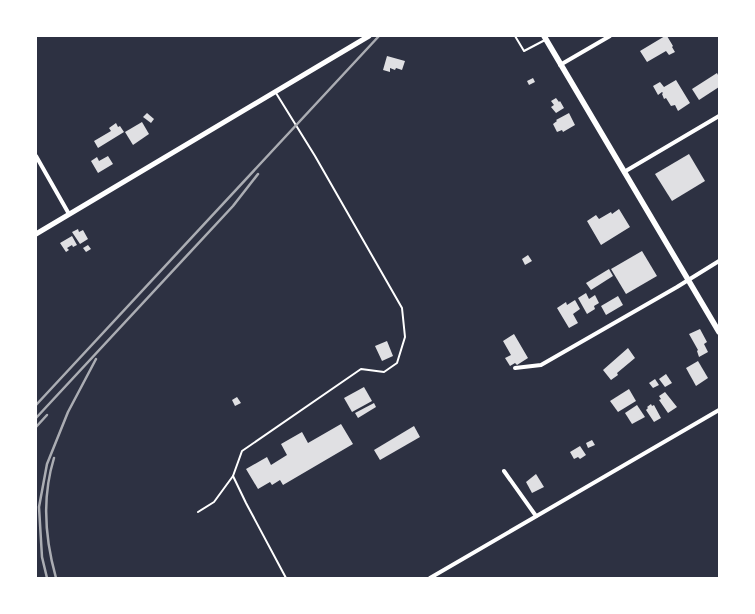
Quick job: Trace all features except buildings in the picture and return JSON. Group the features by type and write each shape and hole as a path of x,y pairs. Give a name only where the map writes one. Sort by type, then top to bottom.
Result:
{"main road":[{"path":"545,38 719,332"}],"street":[{"path":"36,234 369,36"},
{"path":"560,65 610,36"},
{"path":"624,172 719,116"},
{"path":"36,156 69,214"},
{"path":"515,368 541,365 719,262"},
{"path":"430,578 719,410"},
{"path":"504,470 536,516"}],"lane":[{"path":"515,36 524,51 545,38"},
{"path":"198,512 214,502 233,476 242,451 361,369 384,372 397,363 405,337 402,308 315,156 275,92"},
{"path":"233,476 246,504 286,578"}],"railway":[{"path":"36,405 379,36"},
{"path":"36,418 233,206 258,174"},
{"path":"47,578 42,557 39,507 47,464 68,412 96,359"},
{"path":"36,427 47,415"},
{"path":"54,458 50,473 46,503 46,518 49,548 56,578"}]}
